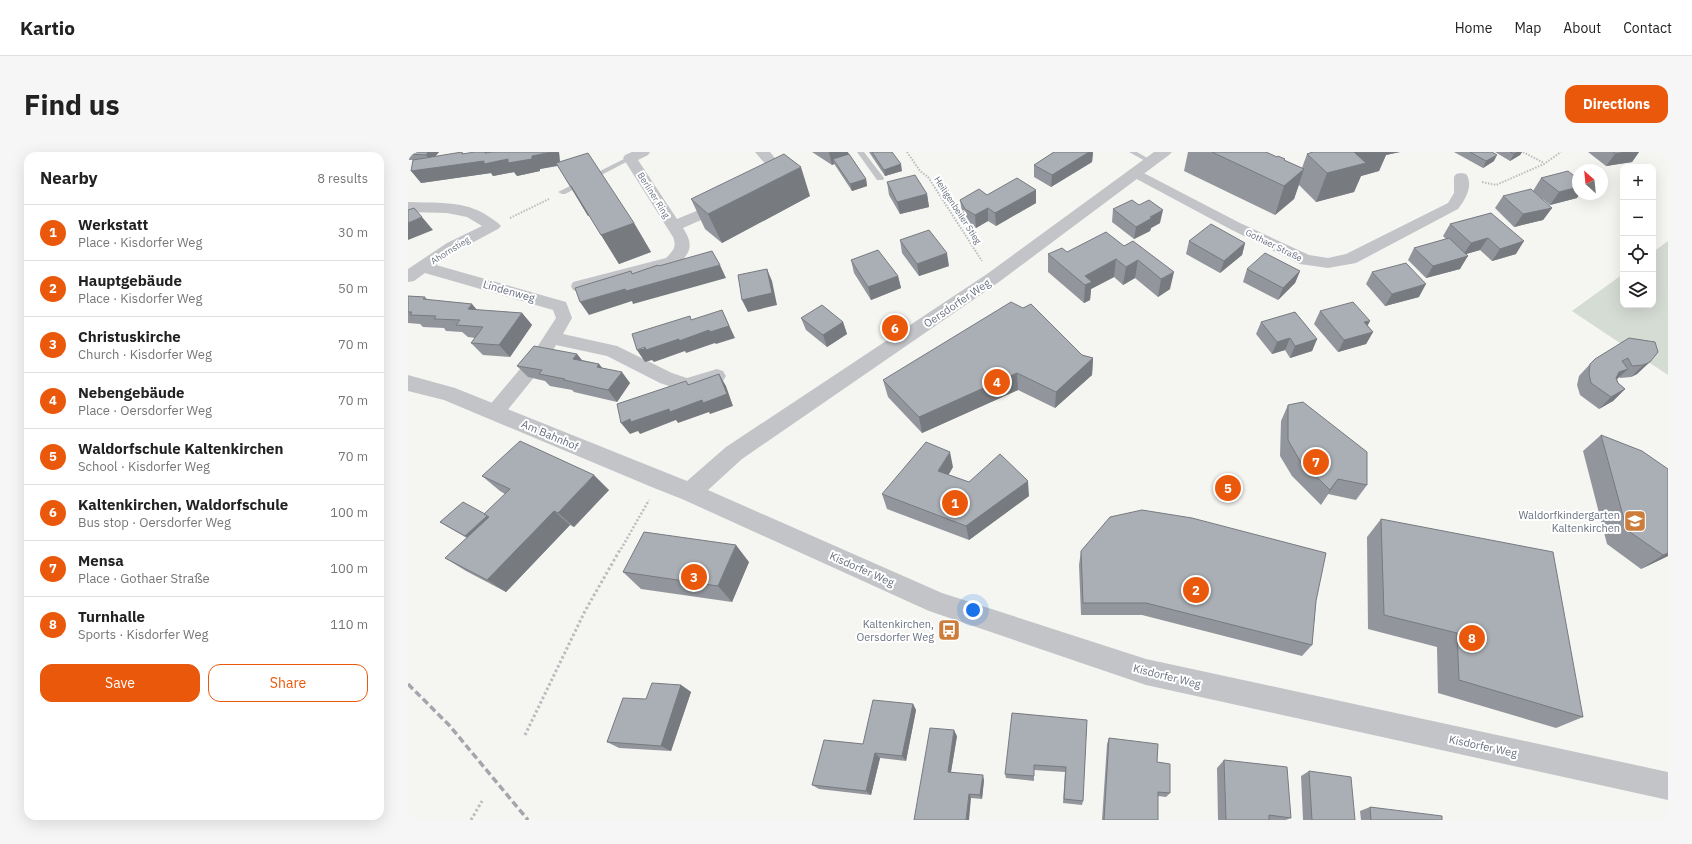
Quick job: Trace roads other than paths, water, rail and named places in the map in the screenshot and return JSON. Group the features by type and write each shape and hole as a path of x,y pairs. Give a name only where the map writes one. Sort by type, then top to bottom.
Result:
{"street":[{"path":"753,190 773,180 775,167 769,158 762,152"},
{"name":"Berliner Ring","path":"636,155 674,226 702,215 733,200"},
{"name":"Oersdorfer Weg","path":"690,492 734,453 994,278 1157,157"},
{"name":"Gothaer Straße","path":"1136,173 1235,226 1306,260 1328,263 1350,259 1453,206 1461,194 1461,177"},
{"name":"Ahornstieg","path":"408,207 448,208 472,213 493,226 452,247 408,277"},
{"path":"579,286 671,262 684,248 683,240 674,226"},
{"name":"Lindenweg","path":"423,267 560,306 564,318 552,338"},
{"path":"495,412 538,360 552,338 611,351 666,378 687,385 717,376"},
{"name":"Am Bahnhof","path":"408,383 448,393 662,482 690,492"},
{"name":"Kisdorfer Weg","path":"690,492 938,603 1146,672 1668,786"}],"lane":[{"path":"860,152 880,178"},
{"path":"1132,152 1157,157"},
{"path":"562,192 636,155"}],"railway":[{"path":"408,684 449,725 528,820"}],"place":[{"name":"Kaltenkirchen, Waldorfschule","path":"895,328"},
{"name":"Nebengebäude","path":"997,382"},
{"name":"Mensa","path":"1316,462"},
{"name":"Waldorfschule Kaltenkirchen","path":"1228,488"},
{"name":"Werkstatt","path":"955,503"},
{"name":"Waldorfkindergarten Kaltenkirchen","path":"1635,521"},
{"name":"Christuskirche","path":"694,577"},
{"name":"Hauptgebäude","path":"1196,590"},
{"name":"Kaltenkirchen, Oersdorfer Weg","path":"949,630"},
{"name":"Turnhalle","path":"1472,638"}]}
